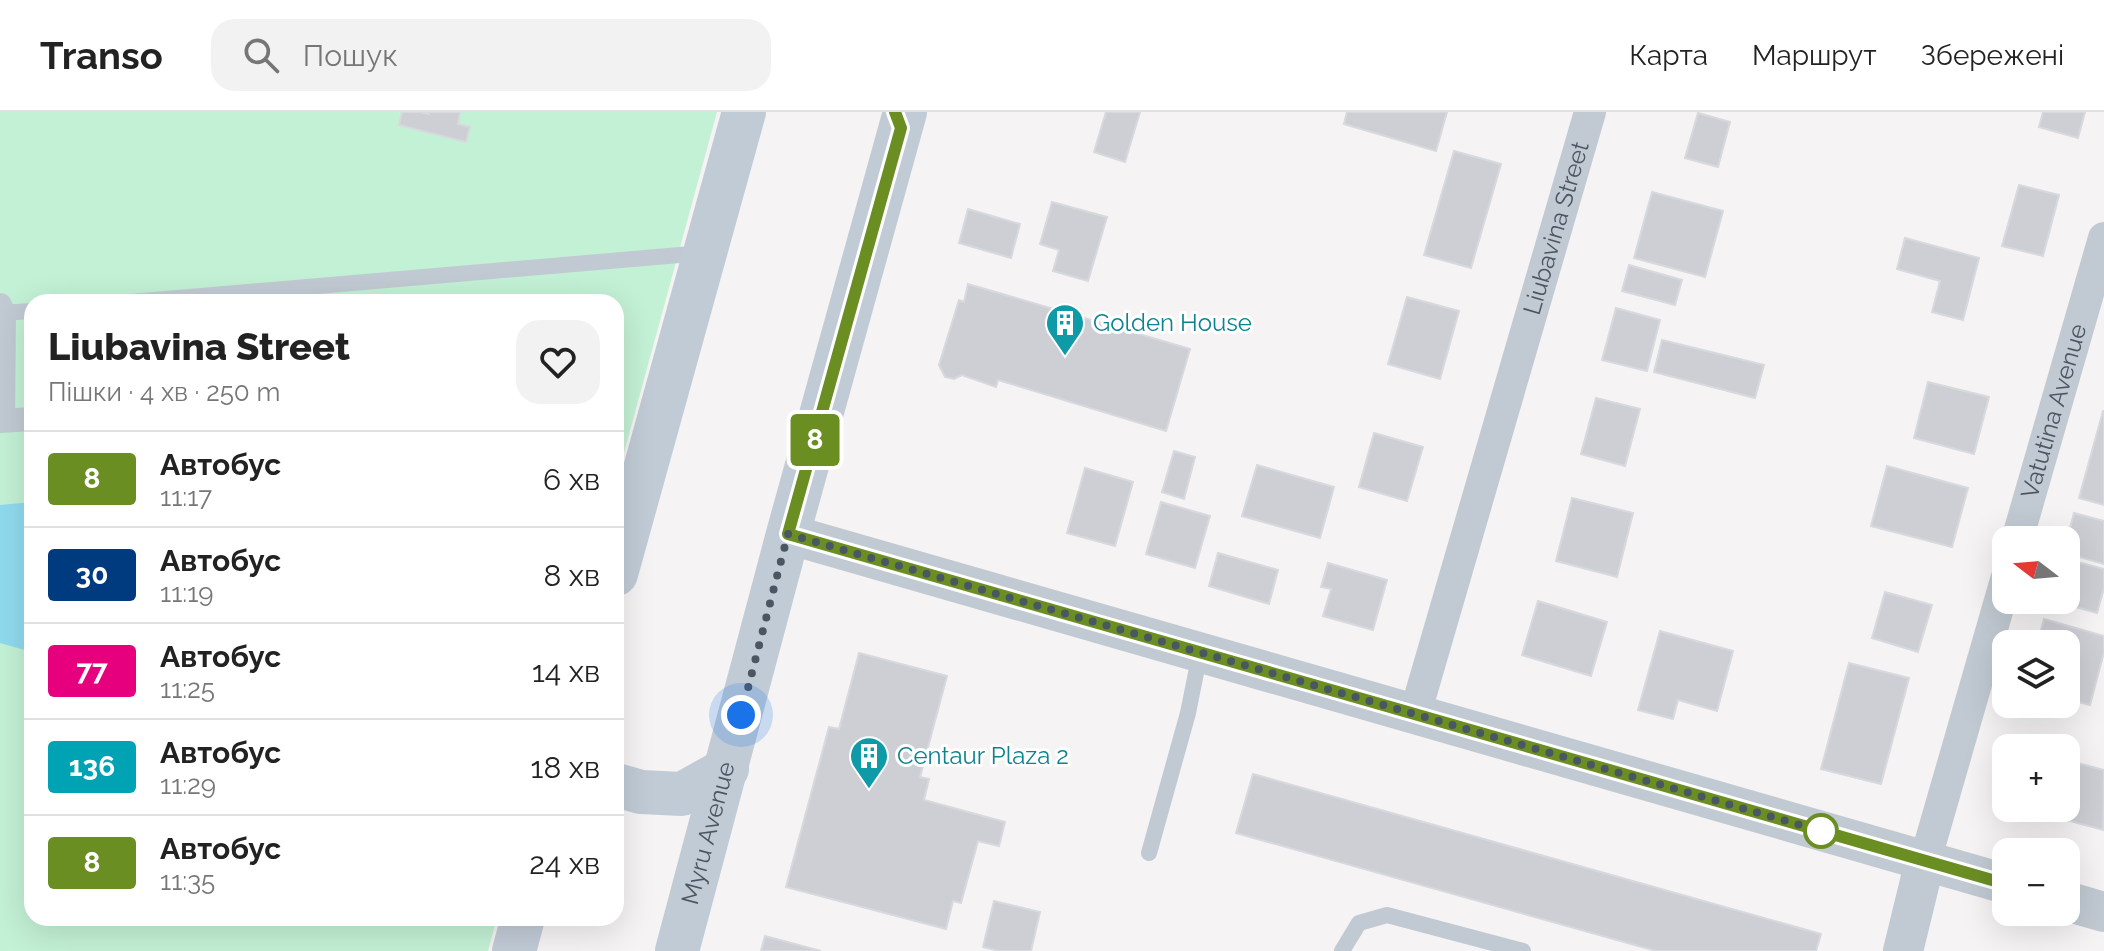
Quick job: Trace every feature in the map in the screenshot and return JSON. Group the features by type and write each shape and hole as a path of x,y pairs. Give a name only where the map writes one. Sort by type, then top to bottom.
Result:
{"main road":[{"path":"624,545 744,112"},
{"name":"Myru Avenue","path":"677,951 900,117"},
{"path":"624,787 641,792 682,794 727,769"},
{"path":"514,951 521,926"}],"street":[{"name":"Liubavina Street","path":"1415,714 1590,112"},
{"name":"Vatutina Avenue","path":"2021,526 2104,238"},
{"path":"1,310 2,420 24,419"},
{"path":"788,534 1992,880"},
{"path":"1903,951 1925,861 1996,614"},
{"path":"2080,905 2104,912"}],"lane":[{"path":"225,294 705,253"},
{"path":"1,310 24,311"},
{"path":"1149,853 1188,713 1200,653"},
{"path":"1342,951 1359,923 1387,915 1523,951"}],"green space":[{"path":"0,112 717,112 624,453 624,294 24,294 24,926 495,926 488,951 0,951"}],"water":[{"path":"24,503 24,650 0,643 0,505"}],"building":[{"path":"402,112 460,112 458,124 470,127 466,142 399,125"},
{"path":"1106,112 1140,112 1125,162 1094,152"},
{"path":"1347,112 1447,112 1436,151 1344,124"},
{"path":"2043,112 2085,112 2078,138 2039,127"},
{"path":"1698,113 1730,122 1718,167 1685,158"},
{"path":"1454,151 1501,164 1471,268 1424,255"},
{"path":"2019,185 2059,195 2043,256 2002,246"},
{"path":"1652,192 1723,211 1705,277 1634,258"},
{"path":"1052,202 1107,217 1088,281 1053,271 1059,250 1040,244"},
{"path":"968,209 1020,224 1011,258 959,243"},
{"path":"1905,238 1979,258 1963,320 1932,312 1940,281 1897,269"},
{"path":"1629,265 1682,280 1675,305 1622,291"},
{"name":"Golden House","path":"968,284 1190,349 1166,431 998,380 996,387 962,375 954,379 945,377 939,365 959,300 964,302"},
{"path":"1407,297 1459,311 1440,379 1388,364"},
{"path":"1616,308 1660,320 1647,371 1602,360"},
{"path":"1662,340 1764,365 1755,398 1654,372"},
{"path":"1928,382 1989,397 1974,454 1914,438"},
{"path":"1596,398 1640,409 1625,466 1581,454"},
{"path":"2104,411 2104,505 2079,498"},
{"path":"1374,433 1423,447 1407,501 1359,487"},
{"path":"1174,451 1195,457 1184,499 1162,492"},
{"path":"1257,465 1334,487 1320,538 1242,516"},
{"path":"1887,466 1968,488 1952,547 1871,526"},
{"path":"1085,468 1133,482 1115,546 1067,533"},
{"path":"1572,498 1633,513 1617,577 1556,561"},
{"path":"1161,502 1210,516 1195,568 1146,554"},
{"path":"2074,513 2104,521 2104,564 2080,557 2080,526 2071,526"},
{"path":"1218,553 1278,570 1269,604 1209,586"},
{"path":"1328,563 1387,580 1373,630 1323,616 1331,589 1321,587"},
{"path":"2080,563 2104,569 2104,588 2097,613 2080,608"},
{"path":"1885,592 1932,605 1918,652 1872,638"},
{"path":"1538,601 1607,622 1591,676 1522,655"},
{"path":"2044,619 2104,636 2104,652 2090,705 2080,702 2080,630 2041,630"},
{"path":"1660,631 1733,651 1717,711 1678,700 1673,719 1638,710"},
{"name":"Centaur Plaza 2","path":"859,653 947,676 920,777 929,779 924,800 1005,822 999,846 978,841 961,903 953,901 946,929 786,887 829,727 839,729"},
{"path":"1849,663 1909,678 1881,784 1821,769"},
{"path":"2080,764 2104,770 2103,830 2074,822 2080,822"},
{"path":"1253,774 1821,934 1816,951 1656,951 1236,833"},
{"path":"994,901 1040,912 1031,951 999,951 983,947"},
{"path":"765,936 821,951 761,951"}],"bus line":[{"name":"8","path":"895,112 901,128 788,534 1992,880"}],"place":[{"name":"Golden House","path":"1065,357"},
{"name":"Centaur Plaza 2","path":"869,790"}],"route":[{"path":"741,715 788,534 1825,832 1821,831"}]}
